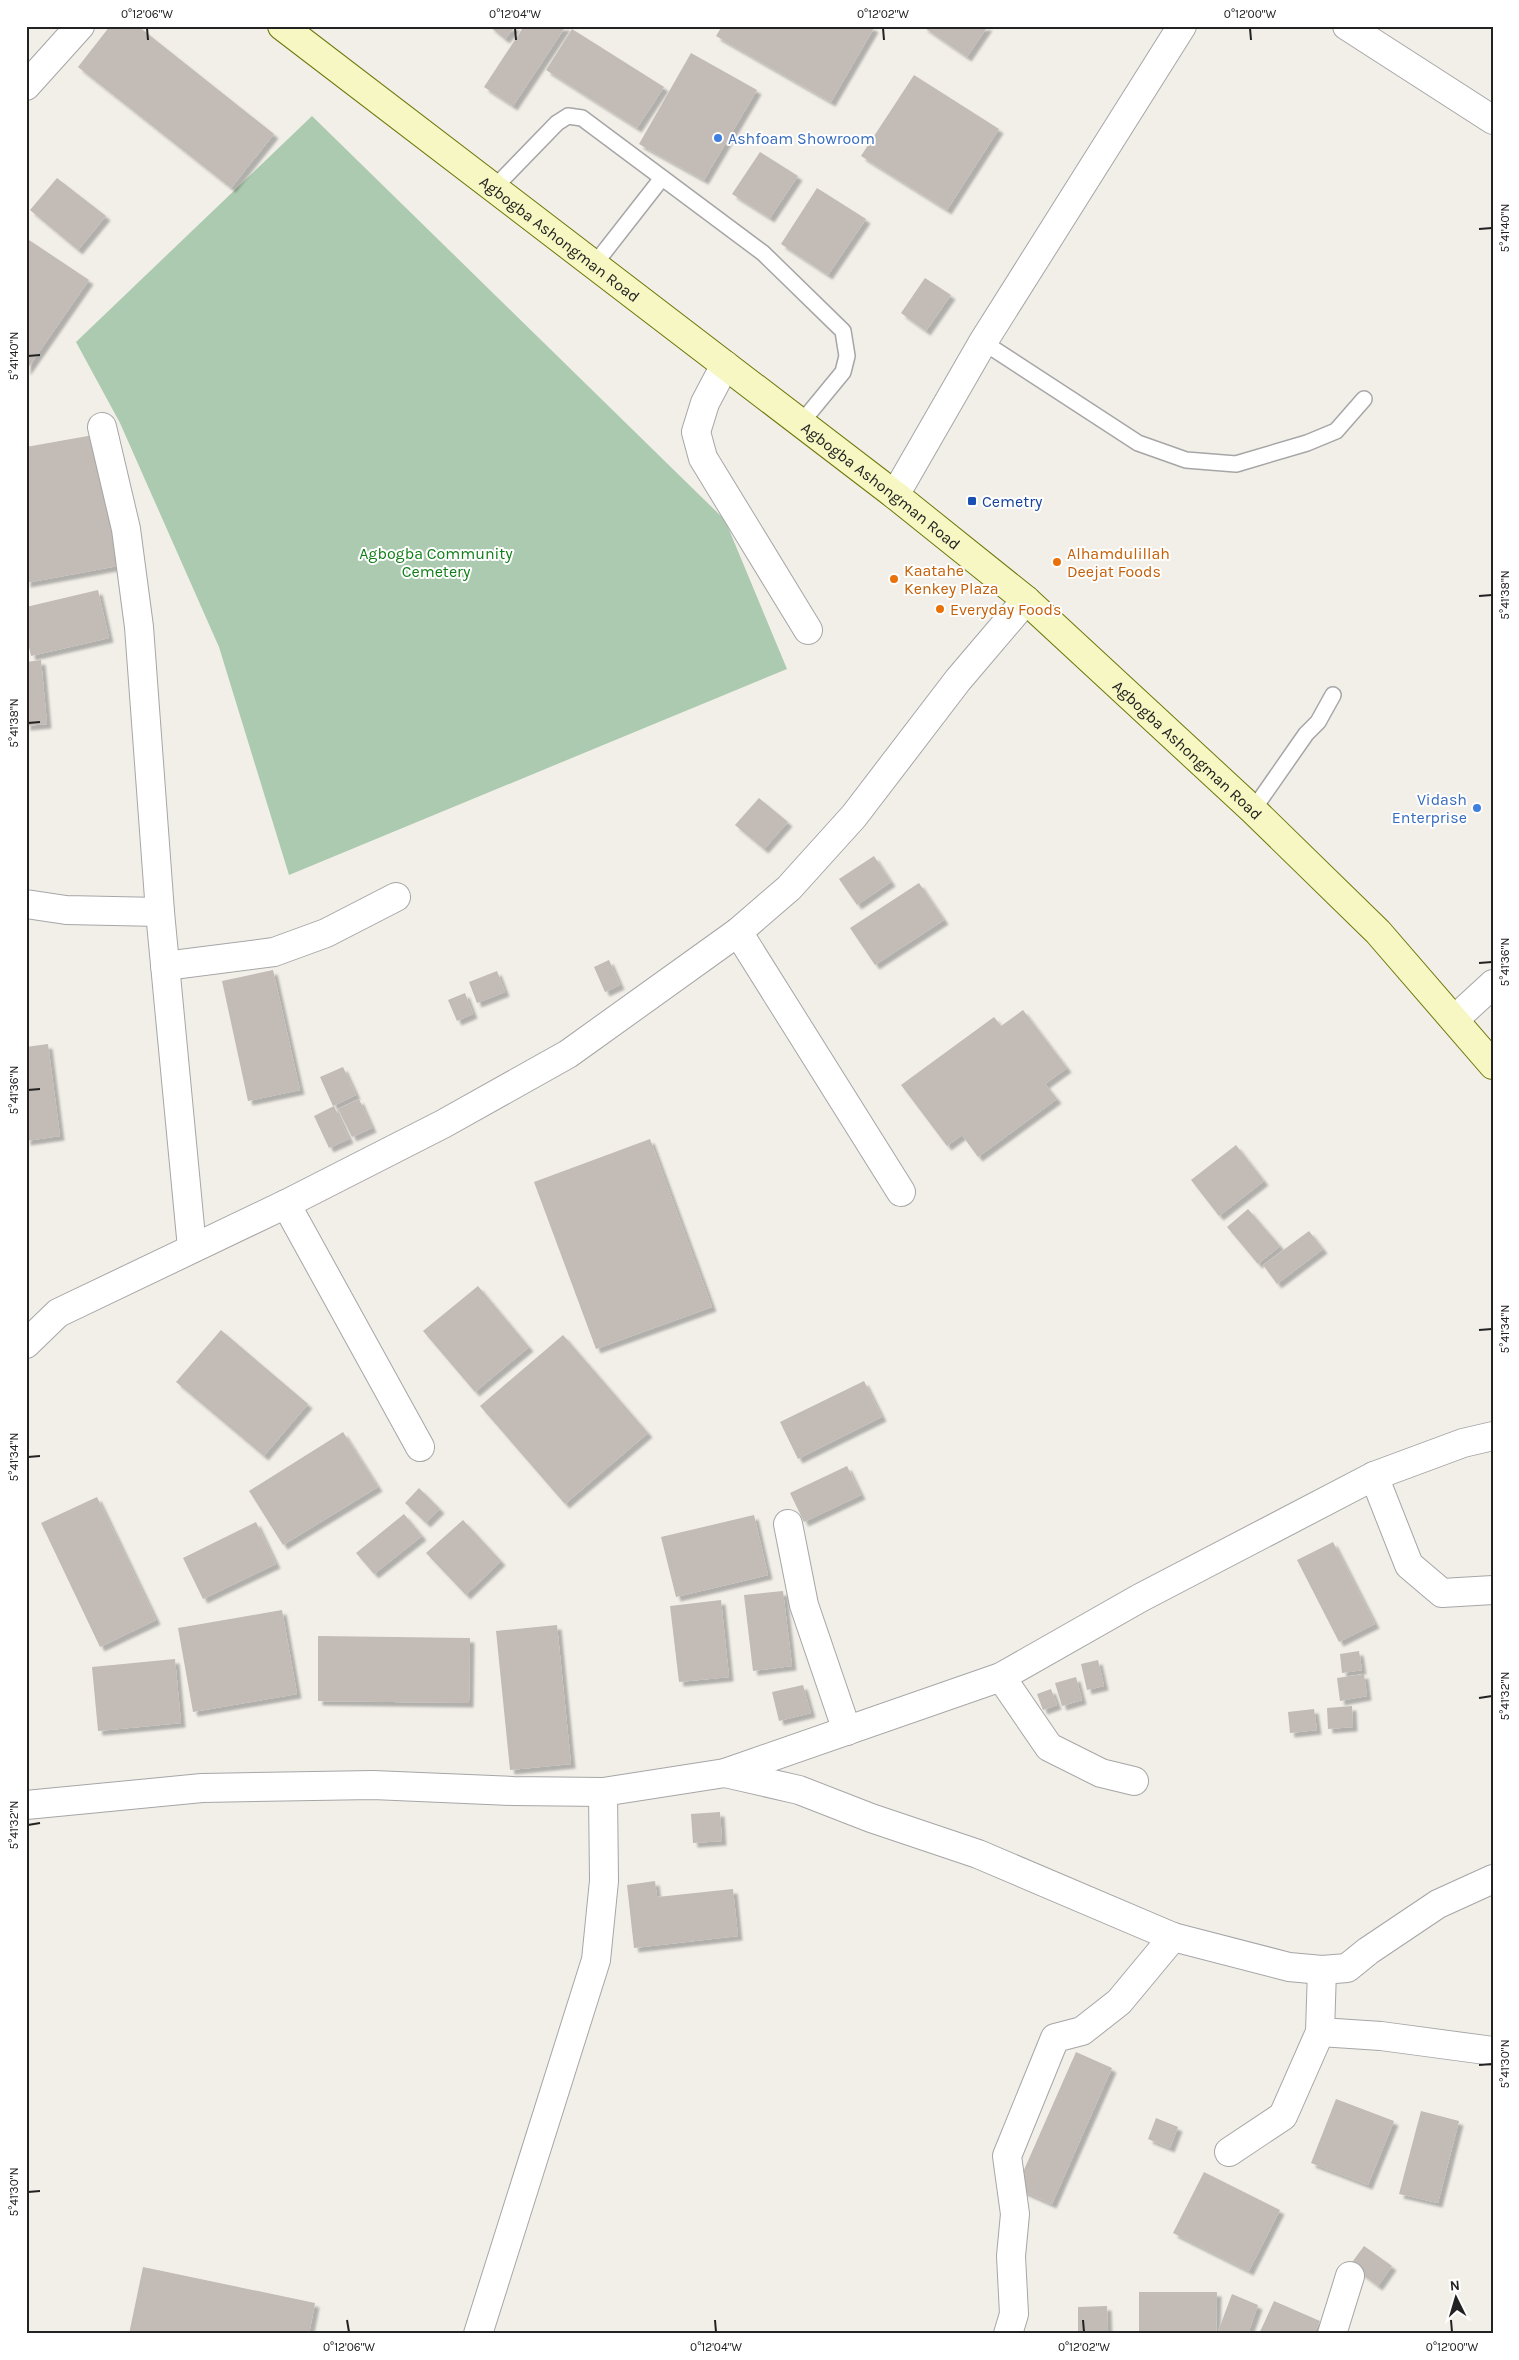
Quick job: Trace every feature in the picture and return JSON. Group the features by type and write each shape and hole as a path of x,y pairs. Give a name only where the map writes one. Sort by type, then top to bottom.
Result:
{"street":[{"path":"26,86 80,26"},
{"name":"Agbogba Ashongman Road","path":"282,26 895,495 1026,600 1253,810 1378,932 1493,1065"},
{"path":"895,495 983,342 1182,26"},
{"path":"1347,26 1493,120"},
{"path":"725,365 705,403 696,432 703,458 808,630"},
{"path":"102,427 126,529 139,627 160,912 192,1248"},
{"path":"26,1344 58,1313 286,1204 443,1124 568,1054 738,932 789,888 854,816 958,680 1026,600"},
{"path":"165,966 274,952 326,933 396,898"},
{"path":"26,904 66,910 160,912"},
{"path":"738,932 901,1192"},
{"path":"1455,1019 1493,984"},
{"path":"286,1204 420,1447"},
{"path":"27,1798 202,1788 372,1785 513,1792 603,1792 725,1773 1001,1677 1140,1598 1374,1476 1463,1443 1493,1436"},
{"path":"1374,1476 1409,1565 1442,1592 1493,1590"},
{"path":"788,1524 804,1605 847,1731"},
{"path":"1001,1677 1049,1746 1101,1773 1134,1781"},
{"path":"725,1773 799,1790 871,1818 978,1854 1173,1937 1289,1967 1322,1970 1347,1968 1368,1951 1438,1904 1493,1879"},
{"path":"478,2334 596,1960 604,1881 603,1792"},
{"path":"1008,2334 1014,2314 1011,2256 1015,2214 1007,2156 1056,2038 1082,2031 1119,2002 1173,1937"},
{"path":"1229,2152 1284,2116 1320,2032 1322,1970"},
{"path":"1320,2032 1381,2036 1493,2051"},
{"path":"1332,2334 1350,2276"}],"lane":[{"path":"494,188 557,123 568,116 582,118 763,253 843,331 847,356 844,372 801,423"},
{"path":"594,265 662,178"},
{"path":"983,342 1138,443 1186,460 1236,464 1307,443 1336,431 1364,399"},
{"path":"1253,810 1306,734 1318,722 1333,694"}],"green space":[{"name":"Agbogba Community Cemetery","path":"312,116 725,520 787,669 289,875 219,647 120,423 76,342"}],"building":[{"path":"110,26 138,26 274,134 231,188 78,67"},
{"path":"489,26 516,26 505,39"},
{"path":"524,26 566,26 513,106 484,87"},
{"path":"722,26 871,26 874,28 831,102 716,36"},
{"path":"922,26 988,26 967,57"},
{"path":"572,29 664,87 637,128 546,70"},
{"path":"691,53 757,90 704,180 639,144"},
{"path":"914,75 999,129 947,210 861,156"},
{"path":"760,152 798,176 770,218 732,194"},
{"path":"57,178 106,216 78,250 30,210"},
{"path":"817,188 866,219 828,275 781,244"},
{"path":"26,238 89,280 26,371"},
{"path":"925,278 951,295 926,331 901,313"},
{"path":"99,434 123,565 26,583 26,447"},
{"path":"98,590 109,638 31,656 26,633 26,607"},
{"path":"41,660 47,724 26,726 26,662"},
{"path":"759,798 788,822 764,849 735,825"},
{"path":"874,856 891,882 857,905 839,879"},
{"path":"919,883 944,920 875,965 850,928"},
{"path":"609,960 620,985 605,992 594,967"},
{"path":"273,970 300,1090 248,1101 222,981"},
{"path":"497,971 505,992 477,1003 469,982"},
{"path":"465,993 473,1014 457,1021 448,1000"},
{"path":"1023,1010 1067,1068 1045,1084 1057,1099 978,1157 962,1135 947,1146 901,1085 994,1017 1001,1026"},
{"path":"48,1044 60,1136 26,1141 26,1047"},
{"path":"343,1067 356,1095 333,1106 320,1077"},
{"path":"359,1099 372,1128 352,1137 338,1109"},
{"path":"334,1106 349,1139 329,1148 314,1116"},
{"path":"650,1139 712,1307 596,1349 534,1182"},
{"path":"1236,1145 1264,1181 1219,1216 1191,1180"},
{"path":"1248,1209 1280,1246 1258,1264 1227,1227"},
{"path":"1309,1231 1323,1249 1277,1284 1263,1265"},
{"path":"478,1286 529,1347 475,1392 423,1331"},
{"path":"221,1330 308,1404 264,1456 176,1382"},
{"path":"563,1335 648,1433 565,1504 480,1406"},
{"path":"864,1381 882,1417 798,1459 780,1422"},
{"path":"343,1432 378,1487 283,1545 249,1491"},
{"path":"847,1466 861,1495 804,1522 790,1493"},
{"path":"419,1488 440,1509 426,1523 405,1503"},
{"path":"97,1497 156,1620 100,1647 41,1523"},
{"path":"404,1514 422,1536 374,1574 356,1553"},
{"path":"754,1515 768,1575 676,1597 661,1537"},
{"path":"463,1520 501,1561 466,1595 426,1553"},
{"path":"256,1522 276,1564 203,1599 183,1558"},
{"path":"1333,1542 1375,1624 1339,1642 1297,1560"},
{"path":"783,1591 792,1666 753,1671 744,1595"},
{"path":"721,1600 729,1677 679,1682 670,1606"},
{"path":"282,1610 297,1694 193,1712 178,1628"},
{"path":"557,1625 571,1764 510,1770 496,1631"},
{"path":"318,1636 470,1638 469,1703 318,1701"},
{"path":"1359,1651 1362,1670 1342,1673 1340,1654"},
{"path":"175,1659 181,1723 98,1731 92,1667"},
{"path":"1098,1660 1104,1686 1087,1690 1081,1664"},
{"path":"1364,1674 1367,1696 1340,1701 1337,1678"},
{"path":"1076,1677 1082,1700 1062,1706 1055,1683"},
{"path":"803,1685 811,1713 779,1721 772,1692"},
{"path":"1051,1689 1057,1705 1043,1710 1037,1694"},
{"path":"1352,1706 1353,1727 1328,1729 1327,1708"},
{"path":"1314,1709 1317,1730 1290,1733 1288,1712"},
{"path":"720,1812 722,1841 693,1843 691,1814"},
{"path":"655,1881 657,1897 733,1889 738,1936 634,1948 627,1885"},
{"path":"1076,2052 1112,2068 1052,2204 1016,2188"},
{"path":"1336,2099 1394,2121 1368,2185 1311,2163"},
{"path":"1421,2111 1459,2121 1438,2203 1399,2194"},
{"path":"1156,2118 1178,2127 1170,2148 1148,2139"},
{"path":"1204,2172 1280,2210 1249,2271 1173,2233"},
{"path":"1364,2246 1392,2266 1378,2286 1350,2265"},
{"path":"143,2267 315,2303 309,2334 129,2334"},
{"path":"1139,2292 1217,2292 1216,2334 1139,2334"},
{"path":"1232,2294 1258,2305 1248,2334 1217,2334"},
{"path":"1274,2301 1320,2321 1314,2334 1259,2334"},
{"path":"1107,2306 1108,2334 1078,2334 1078,2307"}],"place":[{"name":"Ashfoam Showroom","path":"718,138"},
{"name":"Cemetry","path":"972,501"},
{"name":"Alhamdulillah Deejat Foods","path":"1057,562"},
{"name":"Kaatahe Kenkey Plaza","path":"894,579"},
{"name":"Everyday Foods","path":"940,609"},
{"name":"Vidash Enterprise","path":"1477,808"}]}
